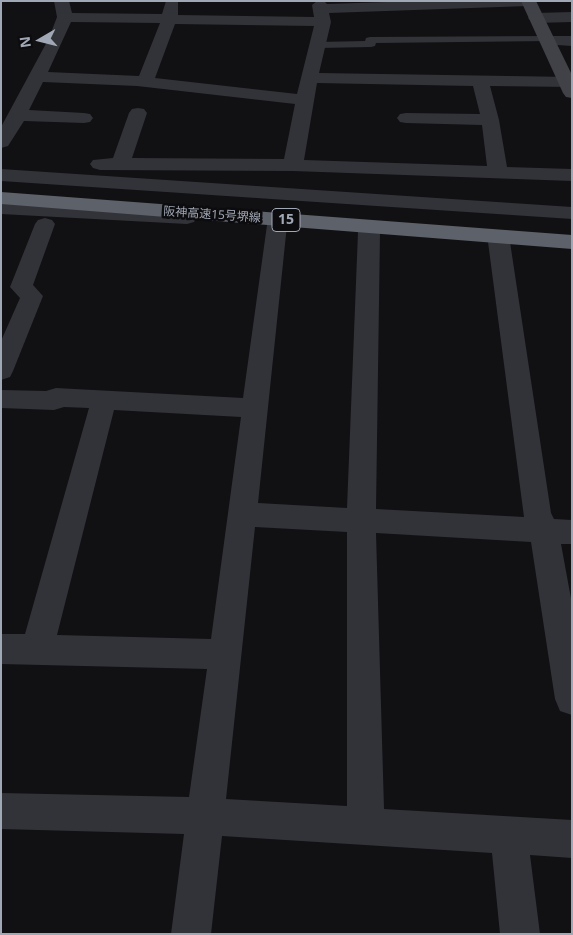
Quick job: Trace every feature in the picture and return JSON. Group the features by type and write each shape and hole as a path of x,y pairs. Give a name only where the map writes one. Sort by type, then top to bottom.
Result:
{"highway":[{"name":"阪神高速15号堺線","path":"1,181 419,215 572,225"},
{"name":"阪神高速15号堺線","path":"1,198 572,242"}],"street":[{"path":"145,82 169,20 172,1"},
{"path":"1,142 18,115 58,38 63,9 169,20 528,2 570,86 480,81 309,78"},
{"path":"293,165 309,78 318,45 321,11"},
{"path":"536,18 572,17"},
{"path":"547,40 572,41"},
{"path":"37,77 145,82 305,100"},
{"path":"480,81 490,120 498,172"},
{"path":"121,164 138,113"},
{"path":"18,115 84,118"},
{"path":"406,118 490,120"},
{"path":"1,161 293,165 572,175"},
{"path":"1,175 572,213"},
{"path":"1,208 173,217 572,248"},
{"path":"1,222 129,228 173,217"},
{"path":"1,371 32,296 11,287 45,224"},
{"path":"190,934 277,225"},
{"path":"366,826 361,520 369,232"},
{"path":"498,242 536,513 544,530 572,699"},
{"path":"1,399 54,401 56,396 254,408"},
{"path":"36,649 104,400"},
{"path":"241,514 572,532"},
{"path":"1,648 224,654"},
{"path":"1,811 204,816 572,839"},
{"path":"509,836 520,934"}],"lane":[{"path":"318,45 371,44 370,40 547,40"}]}
